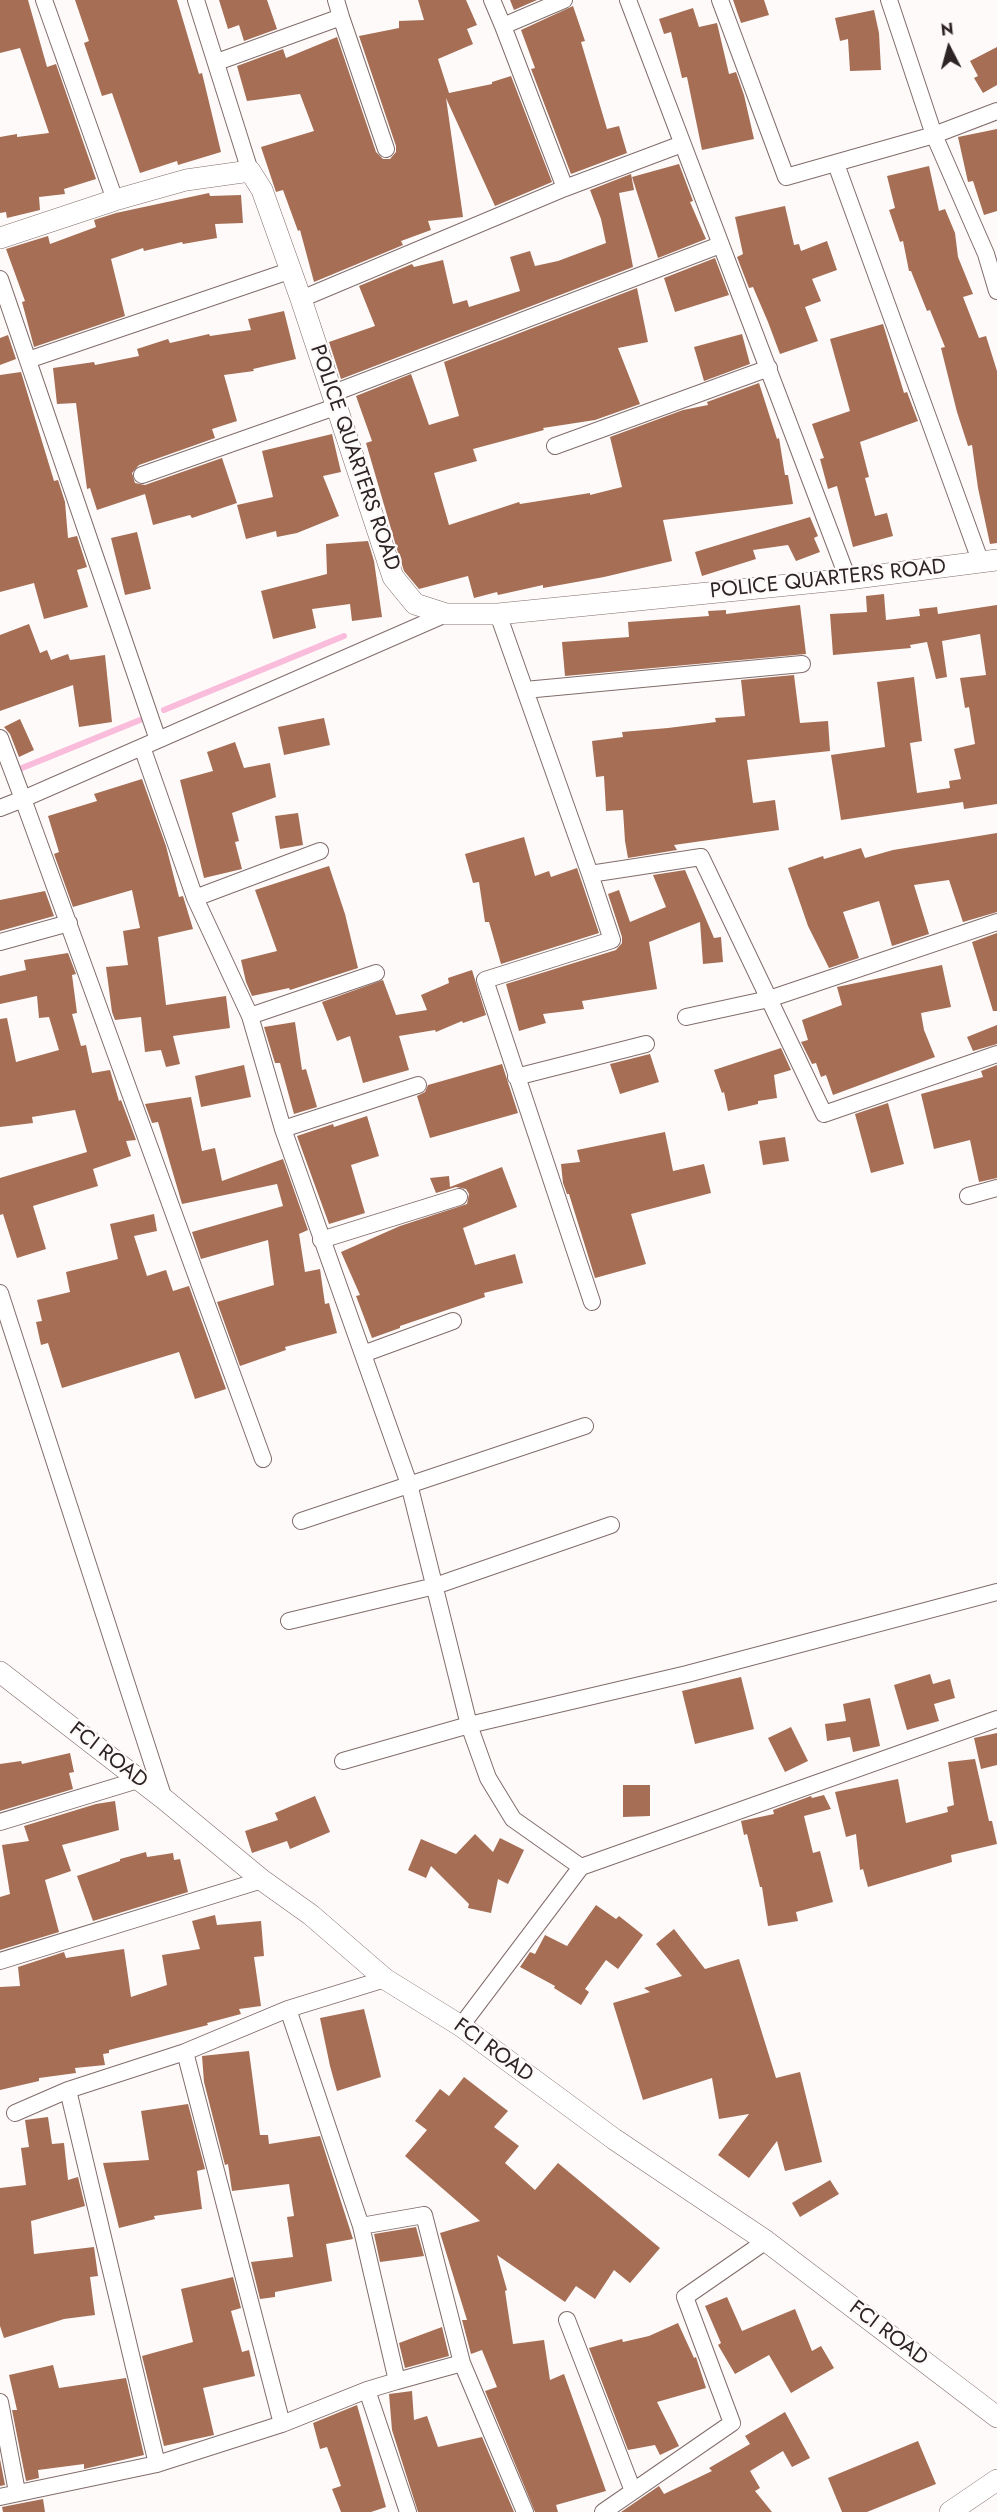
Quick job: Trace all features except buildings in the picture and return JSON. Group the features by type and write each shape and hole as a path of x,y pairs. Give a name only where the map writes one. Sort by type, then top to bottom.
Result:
{"street":[{"path":"44,0 116,200"},
{"path":"0,238 186,180 250,171 196,0"},
{"path":"336,0 386,149"},
{"path":"492,0 566,188"},
{"path":"503,26 564,0"},
{"path":"628,0 848,579"},
{"path":"720,0 786,177 934,135 997,111"},
{"path":"889,0 934,135 991,252 997,291"},
{"path":"217,62 341,17"},
{"path":"301,299 566,188 682,144"},
{"path":"836,164 989,562"},
{"name":"POLICE QUARTERS ROAD","path":"250,171 262,190 289,271 301,299 393,577 415,604 446,614 498,614 848,579 989,562"},
{"path":"142,475 720,245"},
{"path":"28,360 289,271"},
{"path":"0,279 150,743 195,898 250,1016 283,1129 409,1484 469,1725 488,1778 513,1819 581,1868"},
{"path":"555,446 769,368"},
{"path":"0,808 446,614"},
{"path":"498,614 612,940 485,980 591,1302"},
{"path":"525,690 802,664"},
{"path":"0,738 263,1460"},
{"path":"195,898 320,851"},
{"path":"590,874 701,857 824,1114 997,1054"},
{"path":"686,1017 769,999 997,922"},
{"path":"0,942 69,923"},
{"path":"250,1016 376,974"},
{"path":"516,1077 646,1044"},
{"path":"283,1129 417,1085"},
{"path":"968,1196 997,1188"},
{"path":"321,1239 459,1197"},
{"path":"0,1293 164,1798"},
{"path":"363,1353 453,1321"},
{"path":"302,1521 585,1426"},
{"path":"289,1621 435,1586 611,1525"},
{"path":"343,1761 469,1725 687,1674 997,1592"},
{"name":"FCI ROAD","path":"0,1672 164,1798 262,1880 311,1915 385,1979 460,2026 614,2139 766,2241 997,2417"},
{"path":"460,2026 581,1868 997,1719"},
{"path":"0,1822 138,1780"},
{"path":"0,1961 262,1880"},
{"path":"15,2113 68,2090 185,2052 288,2009 385,1979"},
{"path":"288,2009 361,2226 397,2381"},
{"path":"185,2052 282,2424"},
{"path":"68,2090 157,2464"},
{"path":"361,2226 424,2215 462,2363 525,2512"},
{"path":"603,2512 732,2423 685,2297 766,2241"},
{"path":"567,2320 633,2492"},
{"path":"0,2497 157,2464 282,2424 367,2390 462,2363"},
{"path":"367,2390 408,2512"},
{"path":"0,2402 17,2492"},
{"path":"950,2512 997,2480"}],"waterway":[{"path":"164,710 344,636"},
{"path":"22,768 140,720"}]}
